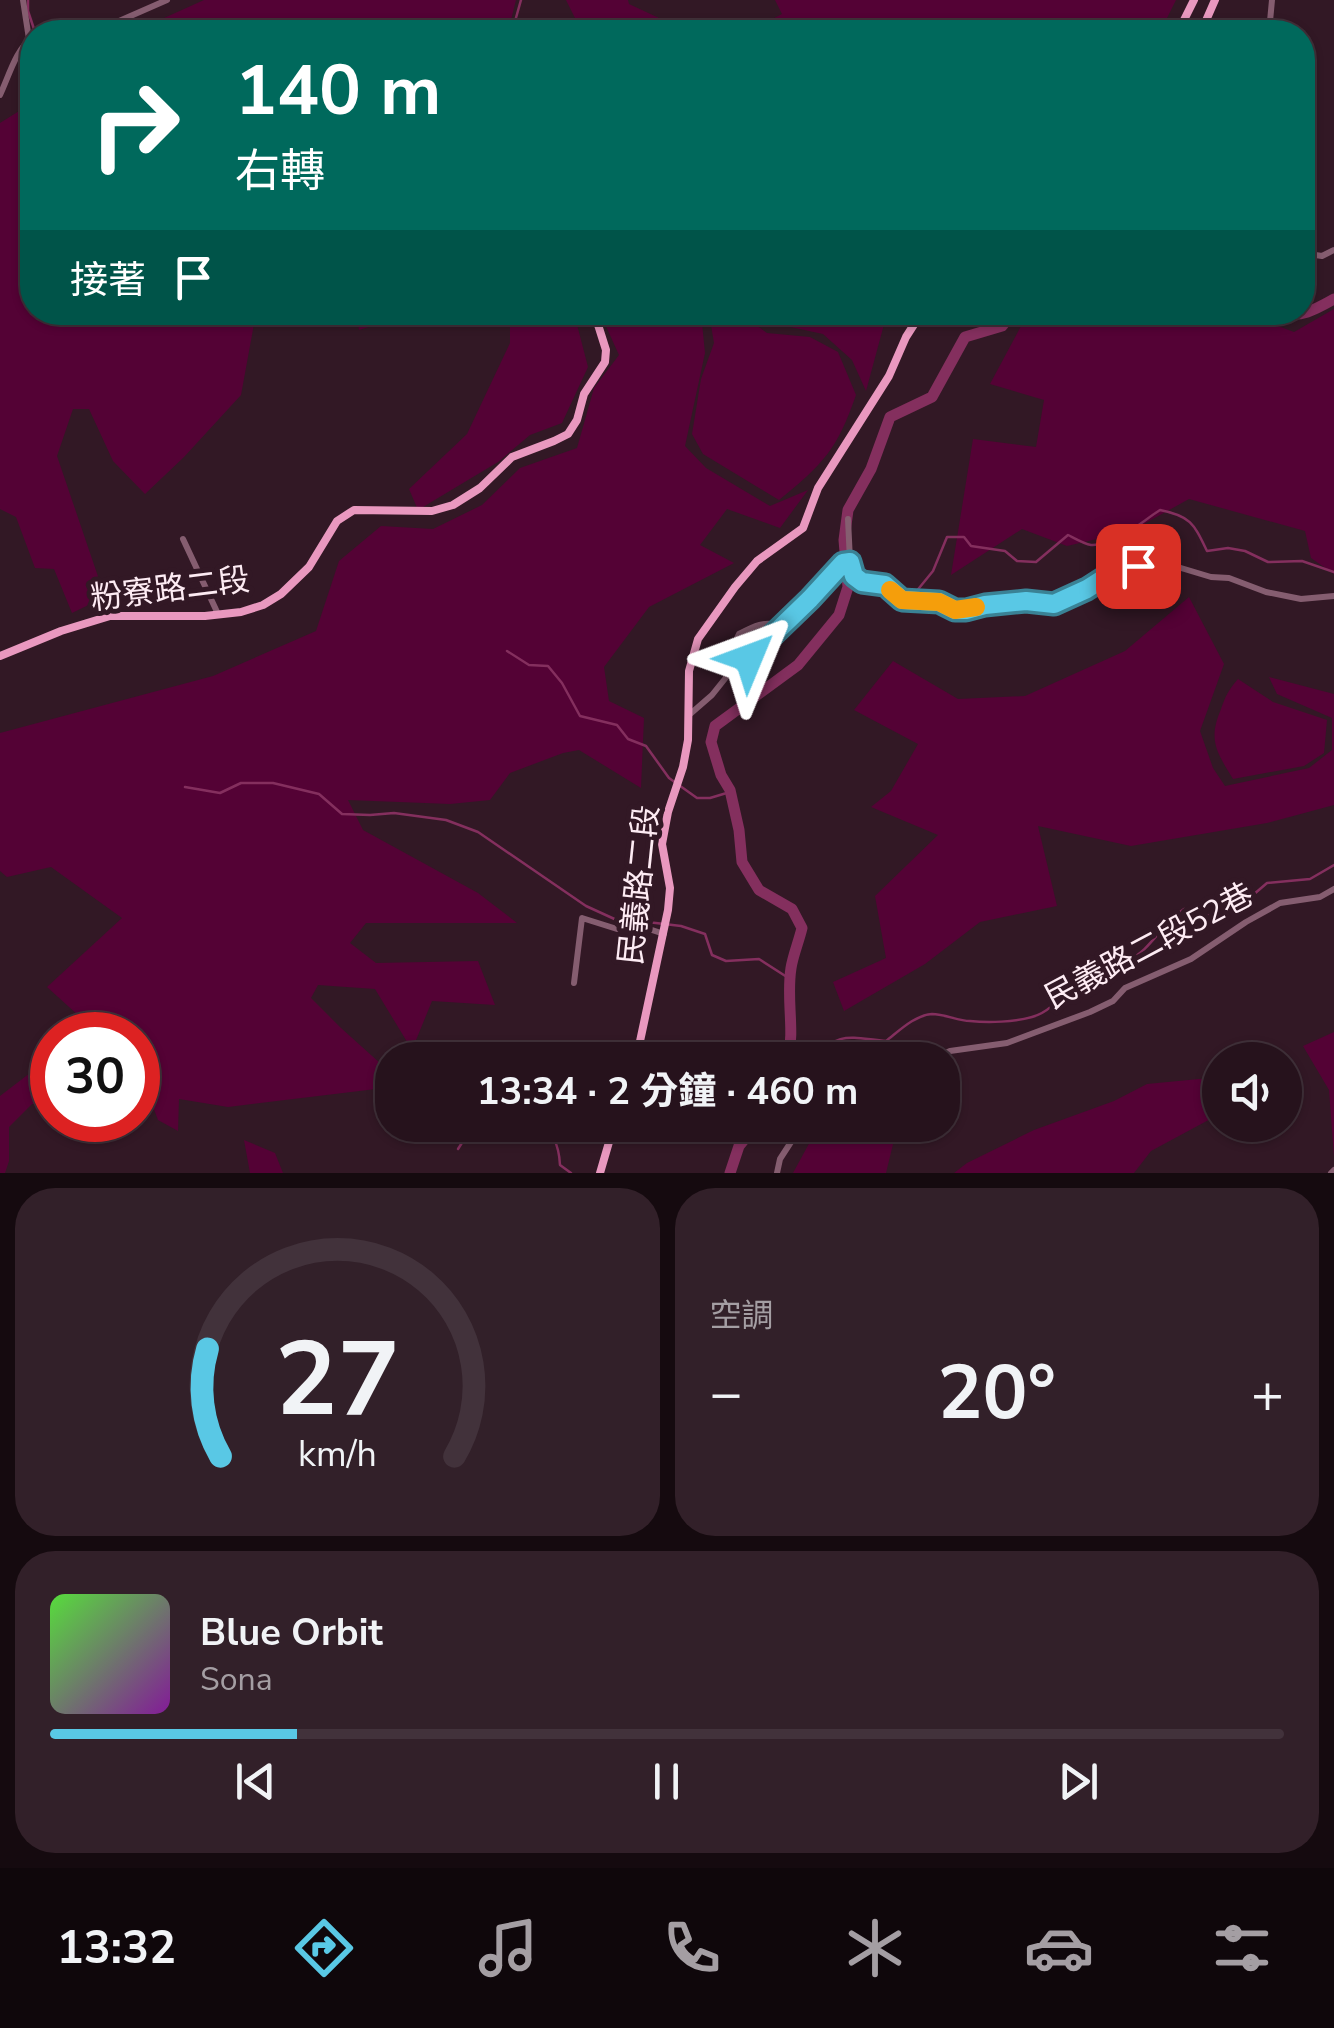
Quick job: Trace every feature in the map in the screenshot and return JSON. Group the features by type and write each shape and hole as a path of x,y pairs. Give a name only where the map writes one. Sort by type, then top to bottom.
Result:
{"main road":[{"name":"粉寮路二段","path":"0,656 110,616 181,618 263,606 308,567 336,521 354,510 432,511 454,505 480,488 512,457 568,434 584,394 604,362 606,350 598,325"},
{"name":"民義路二段","path":"640,1042 665,927 670,888 662,844 686,754 689,671 698,638 757,561 803,528 818,488 889,376 914,325"},
{"path":"600,1173 609,1142"}],"street":[{"path":"121,20 167,0"},
{"path":"0,94 20,50"},
{"path":"848,519 846,562 854,576 862,582 885,585 902,600 939,602 955,610 1026,601 1054,604 1115,571 1161,562 1301,599 1334,596"},
{"path":"183,538 219,615"},
{"path":"688,716 846,562"},
{"path":"854,576 872,573 891,582"},
{"path":"749,658 738,634 760,624 780,627"},
{"name":"民義路二段52巷","path":"960,1050 1007,1044 1090,1012 1112,1001 1125,988 1191,959 1280,904 1320,897 1334,889"},
{"path":"574,983 582,918 616,929 665,927"},
{"path":"777,1173 791,1142"}],"shaded area":[{"path":"204,0 516,0 511,20 160,20"},
{"path":"566,0 628,0 663,20 576,20"},
{"path":"775,0 1176,0 1166,20 771,20 782,14"},
{"path":"20,110 20,325 254,325 241,395 145,494 113,461 89,409 73,409 57,456 105,597 72,613 54,569 35,568 16,517 0,509 0,123"},
{"path":"1334,309 1334,574 1311,558 1305,531 1189,499 1131,531 1067,546 1022,529 951,575 973,439 1036,447 1044,400 990,384 1022,325 1276,325 1294,332 1315,325 1315,320"},
{"path":"510,325 577,325 588,367 562,423 530,435 498,462 418,510 409,489 467,434 510,343"},
{"path":"605,325 702,325 705,353 685,446 706,468 770,506 808,490 780,528 727,509 700,545 734,563 649,607 604,667 609,701 644,718 641,788 579,750 510,773 490,800 450,804 348,800 363,830 478,893 517,923 366,923 350,943 376,963 478,961 495,1005 432,1001 415,1042 407,1042 375,989 318,985 311,998 375,1059 375,1089 228,1107 179,1099 178,1131 160,1121 160,1012 75,1012 47,987 122,918 51,867 7,877 0,871 0,733 213,676 316,631 339,561 381,526 433,529 482,505 520,468 577,448 594,388 619,355"},
{"path":"711,325 756,325 767,333 810,337 838,352 856,395 827,455 779,500 703,454 692,434 701,379 714,343"},
{"path":"781,325 884,325 866,391 852,360 823,334"},
{"path":"1189,597 1224,664 1200,731 1213,768 1225,786 1309,768 1332,750 1332,718 1277,694 1269,677 1334,694 1334,805 1267,823 1131,846 1038,826 1057,906 980,922 925,964 844,1011 833,982 886,958 875,896 938,835 871,807 891,791 918,744 854,710 893,661 958,699 1025,696 1125,651"},
{"path":"1238,679 1273,702 1327,720 1324,753 1304,766 1233,779 1218,753 1215,729 1226,697"},
{"path":"1334,1032 1334,1157 1329,1090 1303,1046"},
{"path":"30,1073 30,1106 9,1127 5,1173 0,1173 0,1096"},
{"path":"1202,1079 1202,1124 1151,1151 1134,1173 954,1173 1034,1130 1114,1101 1147,1084"},
{"path":"244,1140 275,1153 283,1173 250,1173"},
{"path":"810,1142 894,1142 886,1173 793,1173"}],"waterway":[{"path":"28,0 31,20"},
{"path":"515,20 521,0"},
{"path":"1315,309 1334,299"},
{"path":"790,1042 790,980 802,928 792,909 759,890 742,862 730,790 711,742 715,726 798,665 839,615 848,587 844,540 848,510 871,469 890,417 932,397 965,337 1003,325"},
{"path":"891,585 902,593 915,593 933,571 947,537 964,537 971,546 1005,551 1017,561 1036,562 1068,535 1088,544 1100,544 1119,538 1160,510 1190,523 1207,551 1228,548 1268,562 1302,561 1334,572"},
{"path":"868,578 884,581"},
{"path":"848,587 856,582"},
{"path":"507,651 529,665 548,666 580,716 617,725 628,739 646,746 669,778 697,798 730,792"},
{"path":"185,787 220,793 241,783 273,783 319,794 342,814 394,813 446,820 478,832 586,906 621,922 681,926 705,934 712,955 726,961 759,959 790,979"},
{"path":"834,1042 846,1038 886,1041 926,1015 985,1022 1032,1017 1050,1008 1090,968 1136,956 1184,909 1213,917 1246,901 1267,883 1310,879 1334,865"},
{"path":"458,1149 462,1142"},
{"path":"555,1142 560,1165 571,1173"},
{"path":"730,1173 742,1142"}],"slow traffic":[{"path":"890,590 902,600 939,602 955,610 976,607"}],"route":[{"path":"749,658 843,563 850,562 854,576 862,582 885,585 902,600 939,602 955,610 1026,601 1054,604 1115,571 1138,566"}]}
